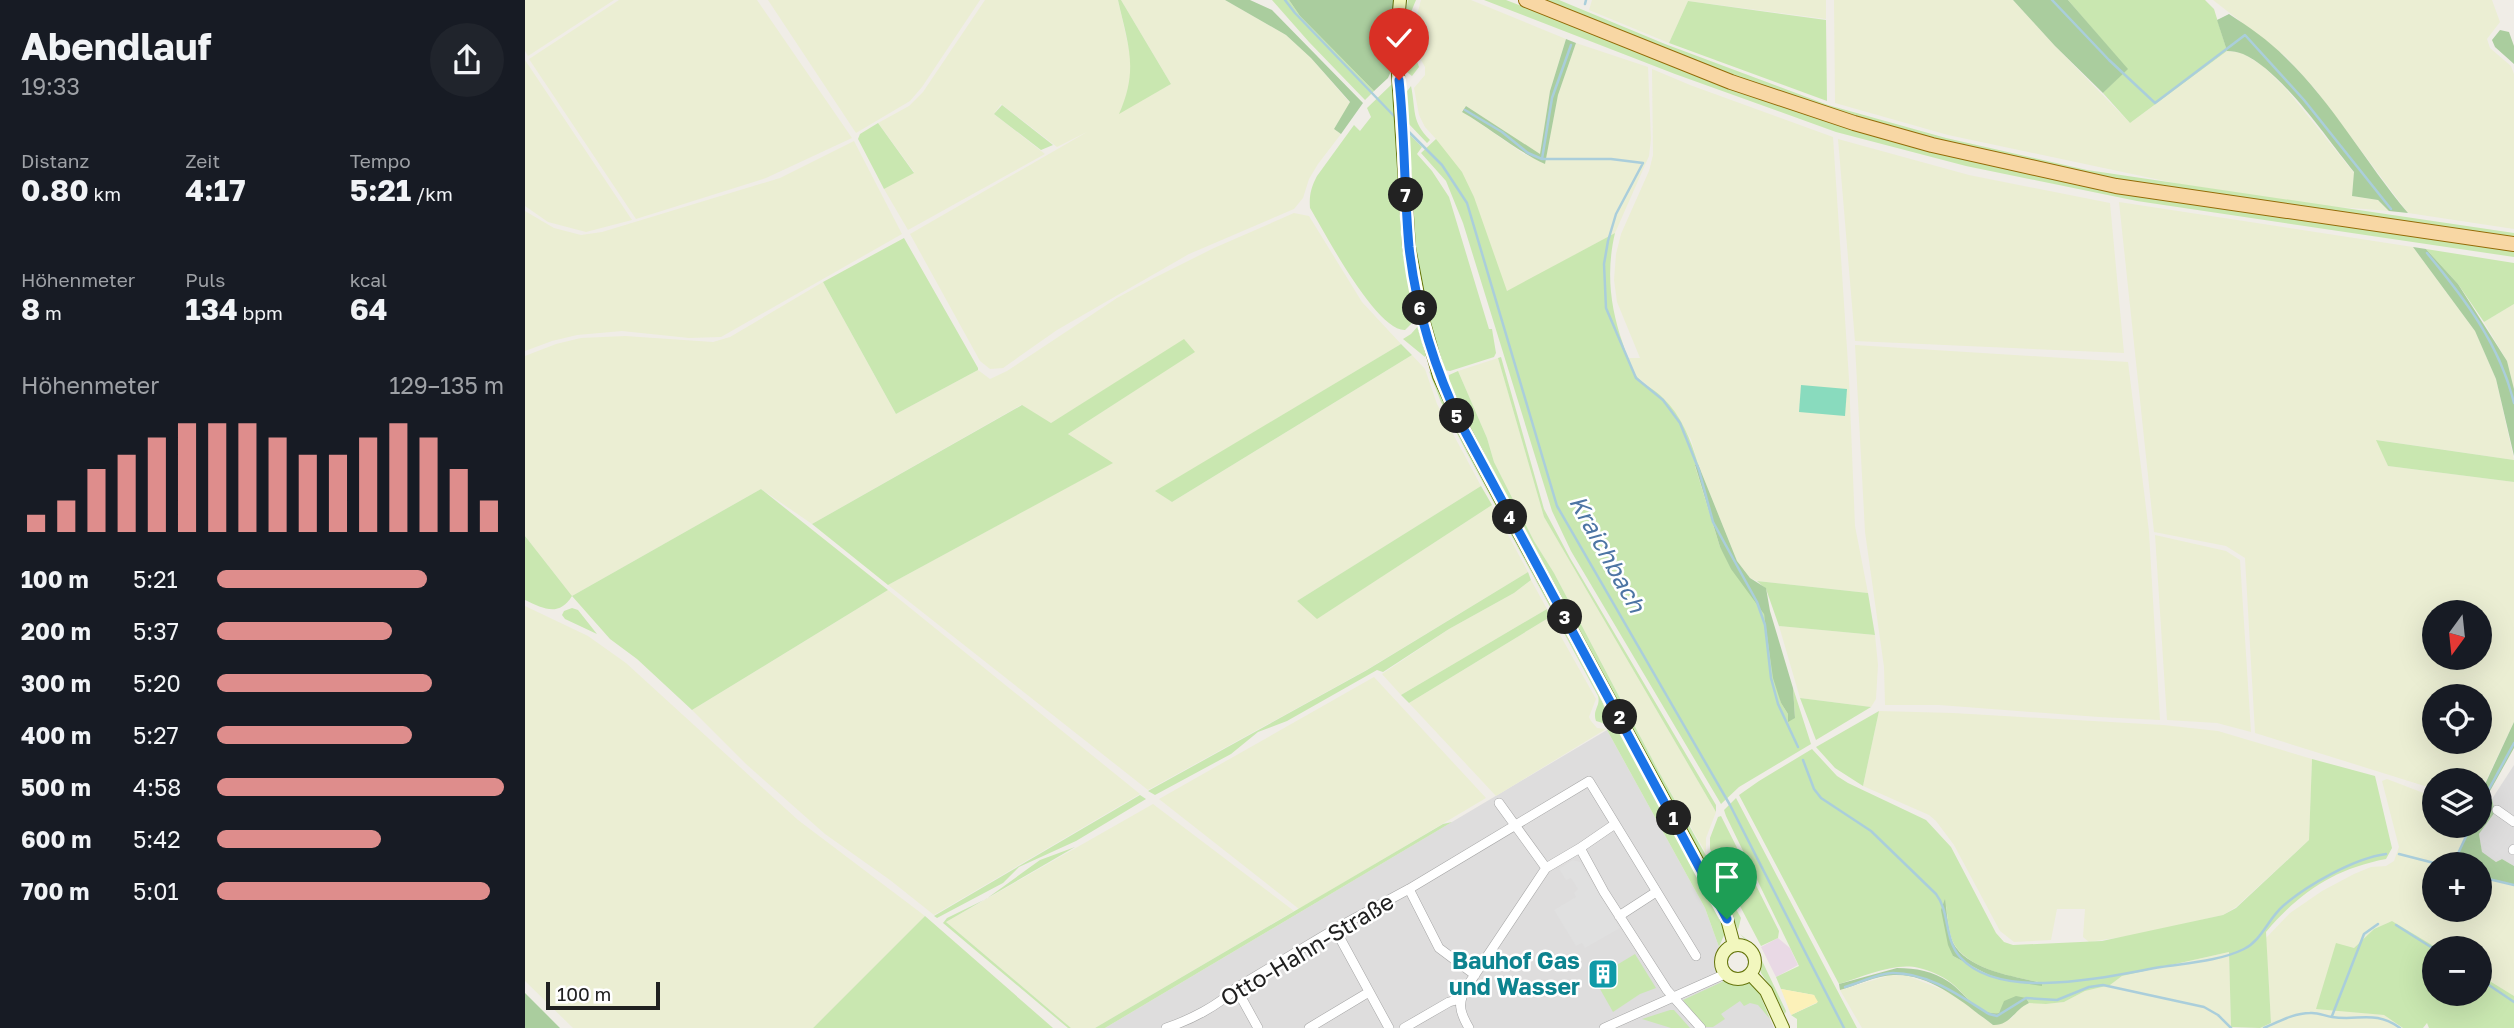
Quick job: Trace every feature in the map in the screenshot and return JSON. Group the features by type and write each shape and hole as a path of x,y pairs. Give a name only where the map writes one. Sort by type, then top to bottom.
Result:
{"main road":[{"path":"1526,0 1731,82 1854,123 1945,148 2139,190 2514,244"},
{"path":"1401,4 1396,43 1409,247 1439,376 1475,450 1719,901 1734,945"},
{"path":"1734,945 1747,948 1753,954 1755,962 1750,974 1738,979 1725,974 1721,965 1721,956 1734,945"},
{"path":"1750,974 1766,991 1783,1028"}],"street":[{"name":"Otto-Hahn-Straße","path":"1167,1028 1194,1016 1335,929 1409,890 1588,781 1615,824"},
{"path":"1499,803 1546,868"},
{"path":"2497,810 2514,822"},
{"path":"1469,1028 1460,1014 1460,999 1546,868 1615,824 1696,956"},
{"path":"1580,848 1619,916 1673,997 1701,1028"},
{"path":"1409,890 1439,948 1475,975"},
{"path":"1619,916 1656,892"},
{"path":"1335,929 1389,1028"},
{"path":"1604,1028 1725,974"},
{"path":"1236,988 1258,1028"},
{"path":"1309,1028 1369,992"},
{"path":"1404,1028 1449,1002 1460,999"}],"shaded area":[{"path":"1607,730 1705,908 1719,947 1715,966 1724,979 1746,983 1757,990 1774,1028 1105,1028"},
{"path":"2514,765 2514,866 2502,859 2496,862 2492,859 2492,852 2482,852 2480,838 2492,838 2492,816 2495,812 2492,799"},
{"path":"1573,860 1580,862 1620,928 1585,948 1582,943 1576,946 1554,910 1576,897 1574,893 1578,889 1571,878 1566,880 1559,869"},
{"path":"1778,938 1790,948 1798,965 1776,977 1761,947"}],"green space":[{"path":"525,0 614,0 528,56 525,51"},
{"path":"619,0 757,0 852,138 766,178 636,219 529,59"},
{"path":"768,0 980,0 910,101 856,133"},
{"path":"985,0 1118,0 1132,62 1128,93 1120,112 1171,84 1121,0 1225,0 1286,35 1311,58 1350,103 1334,129 1341,134 1318,164 1309,179 1303,198 1294,209 1189,254 1057,330 1003,368 990,369 980,361 910,234 1087,132 1057,147 1001,104 994,114 1045,154 908,230 884,189 914,172 878,123 909,106 923,92"},
{"path":"1118,0 1121,0 1171,84 1119,114 1129,84 1130,57"},
{"path":"1225,0 1250,0 1272,10 1363,103 1341,134 1334,129 1350,102 1311,58 1286,35"},
{"path":"1272,0 1289,0 1300,16 1374,91 1365,100"},
{"path":"1289,0 1396,0 1391,33 1392,69 1388,78 1374,91 1300,16"},
{"path":"1408,0 1416,0 1407,33 1410,52 1419,67 1412,76 1403,69 1403,25"},
{"path":"1421,0 1471,0 1566,39 1550,91 1540,155 1466,106 1462,111 1524,154 1545,163 1558,95 1576,43 1648,67 1651,139 1649,156 1615,233 1507,292 1436,139 1419,115 1414,88 1425,75 1425,67 1413,46 1412,33"},
{"path":"1484,0 1506,0 1705,78 1902,143 2514,250 2514,257 2137,201 1966,166 1836,132 1675,74"},
{"path":"1544,0 1559,0 1665,44 1828,105 1946,138 2087,170 2514,233 2514,239 2074,174 1878,125 1732,77"},
{"path":"1592,0 1826,0 1826,19 1688,1 1669,43 1589,10"},
{"path":"1834,0 2013,0 2130,123 2227,51 2242,53 2263,66 2287,90 2354,173 2352,196 2378,200 2389,211 2326,206 2179,184 1948,135 1835,103"},
{"path":"2013,0 2068,0 2128,69 2103,93"},
{"path":"2068,0 2205,0 2214,9 2227,51 2130,123 2103,93 2127,69"},
{"path":"2213,0 2492,0 2500,22 2487,39 2490,48 2511,66 2514,74 2514,229 2408,213 2315,89 2285,56"},
{"path":"1688,1 1826,20 1827,101 1669,43"},
{"path":"2229,14 2272,45 2302,75 2334,113 2408,213 2389,211 2378,200 2352,196 2354,172 2303,107 2258,63 2243,54 2227,51 2217,20"},
{"path":"2500,30 2509,32 2514,46 2514,64 2495,47 2492,40"},
{"path":"1566,39 1576,43 1558,95 1545,164 1462,112 1466,106 1540,154 1550,91"},
{"path":"525,60 632,220 586,232 548,222 525,206"},
{"path":"1652,69 1833,137 1849,379 1855,526 1868,593 1750,578 1737,561 1698,464 1691,439 1664,399 1637,377 1627,358 1640,358 1617,302 1614,280 1616,254 1621,234 1649,171 1653,155"},
{"path":"1392,84 1405,252 1417,318 1405,330 1393,326 1366,298 1310,208 1311,192 1317,176 1354,125 1360,131 1371,117 1367,108"},
{"path":"1411,86 1415,115 1430,140 1427,143 1408,123 1405,94"},
{"path":"1002,105 1053,145 1041,150 994,114"},
{"path":"878,123 914,173 884,189 858,139 860,134"},
{"path":"1409,134 1422,147 1417,154 1449,197 1489,329 1492,329 1496,353 1494,357 1450,371 1442,367 1424,303 1414,245"},
{"path":"1436,139 1462,172 1474,197 1507,291 1615,233 1611,289 1615,316 1629,361 1638,378 1660,395 1685,428 1698,464 1695,466 1720,547 1764,613 1781,703 1788,714 1795,718 1793,688 1811,744 1739,787 1721,804 1571,551 1552,511 1463,223 1446,181 1421,153"},
{"path":"1838,139 1969,175 2110,203 2124,353 1855,341"},
{"path":"854,141 902,234 721,337 689,338 622,331 577,335 525,351 525,211 554,228 581,235 602,232 780,178"},
{"path":"2119,202 2413,247 2475,331 2496,379 2514,460 2377,440 2388,466 2514,482 2514,722 2492,768 2422,768 2422,785 2255,733 2245,558 2226,546 2154,532"},
{"path":"1294,213 1309,216 1362,302 1401,344 1156,491 1172,502 1412,355 1425,369 1437,404 1481,486 1297,601 1318,618 1492,505 1528,572 1368,669 1148,790 888,585 1112,463 1068,434 1194,352 1184,340 1051,423 1021,405 812,524 761,489 572,596 525,536 525,356 581,338 625,336 713,342 730,337 823,282 896,414 978,370 990,379 1007,371 1117,298 1214,248"},
{"path":"904,238 978,370 896,414 823,282"},
{"path":"2413,247 2426,249 2458,284 2507,361 2514,389 2514,456 2496,379 2475,331"},
{"path":"2426,249 2514,263 2514,304 2484,322 2458,284"},
{"path":"2514,304 2514,389 2507,361 2484,322"},
{"path":"1419,325 1427,354 1425,357 1403,339"},
{"path":"1184,339 1195,352 1068,434 1113,463 888,585 812,524 1022,405 1051,423"},
{"path":"1401,344 1412,355 1172,502 1155,491"},
{"path":"1855,345 2128,362 2149,532 2160,720 1939,705 1885,705 1884,667 1865,532"},
{"path":"1501,357 1544,509 1570,558 1716,805 1716,812 1544,517 1498,358"},
{"path":"1498,358 1544,517 1716,812 1706,838 1706,853 1659,772 1494,462 1487,438 1458,371"},
{"path":"1429,371 1598,689 1608,718 1606,724 1596,721 1598,696 1467,453 1441,402"},
{"path":"1458,371 1487,438 1494,462 1659,772 1741,918 1738,930 1729,907 1476,443 1449,385 1449,375"},
{"path":"1801,385 1847,389 1845,416 1799,412"},
{"path":"2376,440 2514,460 2514,482 2388,466"},
{"path":"1698,464 1737,561 1750,578 1766,588 1770,611 1793,688 1795,718 1788,722 1788,714 1781,703 1773,678 1764,614 1731,569 1720,547 1695,465"},
{"path":"1481,486 1492,505 1317,619 1297,601"},
{"path":"761,489 888,590 692,710 637,659 610,639 572,596"},
{"path":"2155,535 2226,551 2240,560 2251,732 2217,723 2167,720"},
{"path":"525,536 572,596 567,603 556,609 545,608 525,600"},
{"path":"1528,572 1531,580 1514,593 1449,629 1383,672 1377,670 1287,721 1258,732 1231,754 1155,795 1148,791 1367,670"},
{"path":"1531,580 1547,609 1401,695 1382,674 1449,629 1514,593"},
{"path":"1757,581 1868,593 1875,635 1779,626 1766,589"},
{"path":"888,590 1140,794 934,915 825,834 746,764 692,710"},
{"path":"525,606 588,636 626,663 798,820 925,916 813,1028 573,1028 525,981"},
{"path":"572,608 578,610 597,634 565,619 562,615 564,611"},
{"path":"1547,609 1550,617 1409,703 1401,695"},
{"path":"1550,617 1596,699 1589,717 1591,721 1597,728 1606,729 1496,796 1409,703"},
{"path":"1779,626 1875,635 1878,665 1876,699 1871,707 1800,698"},
{"path":"1374,677 1486,798 1299,909 1159,799"},
{"path":"1800,698 1871,707 1816,740"},
{"path":"1879,711 2163,725 2218,731 2312,759 2309,840 2236,907 2223,915 2135,935 2089,942 2083,937 2085,909 2057,909 2051,940 2014,942 2000,931 1954,845 1936,821 1929,815 1863,786"},
{"path":"1879,711 1863,786 1835,768 1816,747"},
{"path":"2514,722 2514,748 2492,787 2492,769"},
{"path":"1613,726 1621,731 1720,916 1725,933 1719,947 1705,908 1607,730"},
{"path":"1812,749 1837,776 1848,783 1926,820 1951,847 1996,933 2004,942 2013,945 2102,941 2223,915 2236,908 2309,840 2312,759 2375,776 2392,848 2386,859 2350,869 2319,884 2292,905 2266,932 2271,1023 2260,1028 2231,1027 2229,952 2122,976 2110,985 2085,991 2064,1002 2029,1003 2026,998 2002,1008 1999,1013 1991,1013 1972,1003 1947,980 1919,968 1889,969 1839,984 1739,795","holes":["1949,930 1952,940 1961,953 1981,966 2005,975 2042,983 1987,974 1953,956"]},
{"path":"2387,779 2422,792 2422,838 2464,838 2458,852 2422,852 2422,922 2492,922 2492,880 2514,885 2514,996 2492,982 2492,936 2422,936 2422,939 2392,921 2374,929 2354,948 2317,1008 2384,1015 2403,1028 2260,1028 2271,1023 2266,938 2290,913 2322,891 2354,874 2371,867 2386,866 2394,861 2399,847 2382,781"},
{"path":"1140,795 1146,799 1076,841 1019,867 1003,883 937,918 934,916"},
{"path":"1736,798 1857,1028 1797,1028 1797,1019 1791,1015 1817,1003 1814,995 1781,989 1776,977 1799,966 1726,816 1724,810"},
{"path":"1153,804 1294,911 1095,1028 1071,1028 946,922"},
{"path":"1721,816 1779,931 1778,938 1761,946 1710,849 1710,838 1718,817"},
{"path":"1452,822 1105,1028 1095,1028 1443,824"},
{"path":"2466,838 2480,838 2482,852 2459,852"},
{"path":"1075,847 988,898 1040,860"},
{"path":"2492,859 2496,862 2502,859 2514,866 2514,885 2492,880"},
{"path":"1945,899 1949,933 1960,952 1993,971 2042,983 2042,986 2004,980 1953,956 1941,910"},
{"path":"983,900 946,922 1071,1028 943,923 947,918"},
{"path":"925,916 1053,1028 813,1028"},
{"path":"2392,921 2422,939 2422,1006 2492,1006 2492,982 2514,996 2514,1028 2429,1028 2427,1023 2423,1028 2403,1028 2384,1015 2316,1009 2336,943 2354,948 2374,929"},
{"path":"1740,934 1755,946 1786,1011 1785,1014 1761,973 1757,952"},
{"path":"2229,952 2233,1028 1862,1028 1840,990 1891,975 1908,976 1953,994 1993,1025 2012,1018 2020,1006 2029,1002 2064,1002 2085,991 2110,985 2122,976"},
{"path":"1635,954 1656,988 1640,994 1613,1012 1600,989 1616,979 1610,969"},
{"path":"1897,968 1937,975 1978,1007 1991,1013 1999,1013 2004,1001 2016,996 2026,998 2029,1003 2004,1023 1993,1025 1947,991 1921,979 1893,975 1840,990 1839,984"},
{"path":"1724,981 1738,986 1749,982 1758,990 1770,1019 1758,1005 1750,1003 1744,1006 1740,1001 1721,1014 1725,1019 1713,1027 1704,1027 1683,1000"},
{"path":"525,993 560,1028 525,1028"},
{"path":"1674,1010 1690,1028 1671,1028 1642,1019"}],"sand":[{"path":"1781,989 1814,995 1818,1002 1791,1015"}],"waterway":[{"name":"Kraichbach","path":"1285,0 1395,117"},
{"path":"1585,4 1586,0"},
{"path":"2052,0 2109,60 2155,103 2245,35 2304,100 2391,209"},
{"path":"1465,110 1502,132 1528,153 1542,159 1552,98 1571,45"},
{"name":"Kraichbach","path":"1407,130 1442,165 1467,203 1557,506 1730,805 1844,1028"},
{"path":"1542,159 1611,159 1643,163 1616,214 1608,241 1604,264 1606,308 1636,378 1663,400 1680,423 1699,470 1713,522 1757,602 1765,625 1771,678 1778,704 1798,747"},
{"path":"2427,253 2480,323 2500,362 2514,403"},
{"path":"2492,783 2514,743"},
{"path":"1803,760 1814,789 1821,798 1871,831 1936,894 1943,909 1951,942 1960,957 1978,971 2001,979 2028,983 2085,980 2203,961 2235,953 2256,940 2278,911 2305,890 2346,867 2386,854"},
{"path":"2459,852 2465,838"},
{"path":"2399,854 2422,860"},
{"path":"2492,880 2514,885"},
{"path":"2332,1016 2364,934 2378,924"},
{"path":"2396,925 2422,941"},
{"path":"1845,987 1881,975 1906,974 1932,981 1997,1016 2026,998 2057,1000 2089,987 2103,985 2204,1007 2218,1015 2231,1028"},
{"path":"2492,987 2514,1002"},
{"path":"2264,1028 2304,1013 2342,1018 2383,1019 2400,1028"}],"place":[{"name":"Bauhof Gas und Wasser","path":"1603,974"}],"route":[{"path":"1399,80 1409,247 1422,316 1439,376 1500,498 1727,919"}]}
